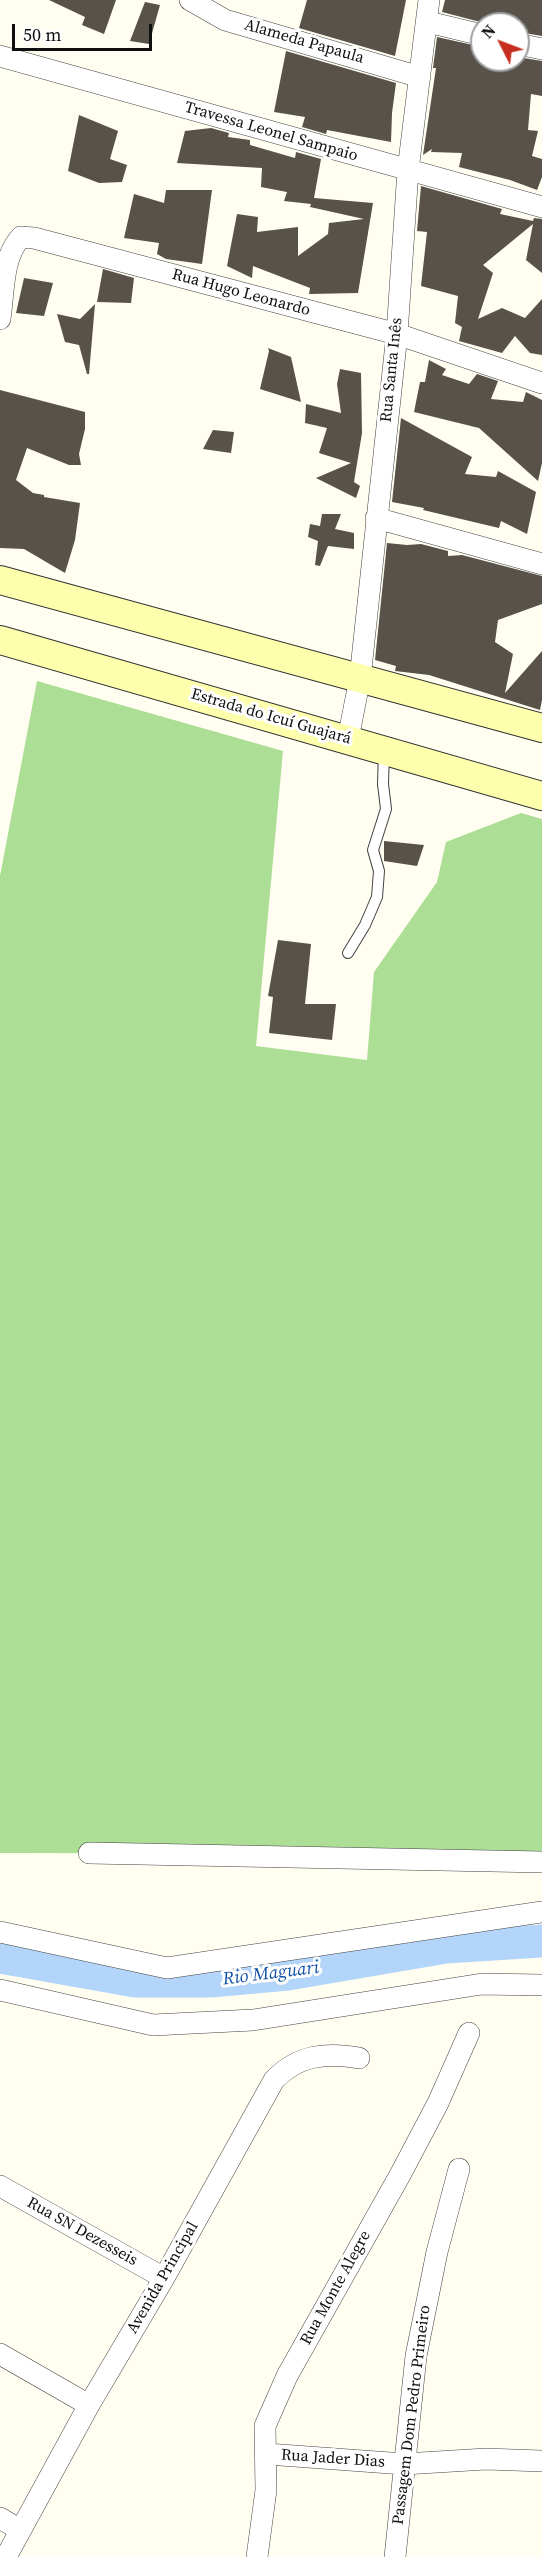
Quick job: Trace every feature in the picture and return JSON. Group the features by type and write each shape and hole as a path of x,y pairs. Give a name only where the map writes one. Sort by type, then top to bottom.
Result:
{"main road":[{"path":"0,580 542,728"},
{"name":"Estrada do Icuí Guajará","path":"0,640 542,796"}],"street":[{"name":"Alameda Papaula","path":"190,0 225,20 420,77"},
{"name":"Rua Santa Inês","path":"348,739 360,678 397,334 408,170 429,0"},
{"path":"428,22 470,32"},
{"name":"Travessa Leonel Sampaio","path":"0,56 542,207"},
{"name":"Rua Hugo Leonardo","path":"0,319 9,256 13,245 21,237 34,238 397,334 542,383"},
{"path":"376,518 542,564"},
{"path":"89,1853 542,1862"},
{"path":"0,1932 167,1968 542,1912"},
{"path":"0,1990 153,2025 254,2020 482,1984 542,1985"},
{"name":"Rua Monte Alegre","path":"257,2557 267,2490 265,2426 273,2405 347,2266 416,2145 438,2103 469,2033"},
{"name":"Avenida Principal","path":"6,2557 88,2405 164,2278 274,2080 287,2066 316,2056 359,2058"},
{"name":"Passagem Dom Pedro Primeiro","path":"395,2557 423,2310 459,2169"},
{"name":"Rua SN Dezesseis","path":"0,2186 164,2278"},
{"path":"0,2354 88,2405"},
{"name":"Rua Jader Dias","path":"267,2454 404,2464 486,2459 542,2460"},
{"path":"0,2518 20,2530"}],"lane":[{"path":"348,953 365,925 377,897 379,871 373,850 386,810 383,784 384,751"}],"green space":[{"path":"37,681 283,751 256,1046 367,1060 374,972 437,882 446,842 521,813 542,819 542,1854 0,1853 0,876"}],"building":[{"path":"49,0 116,0 104,34 82,25 85,17"},
{"path":"307,0 406,0 395,56 299,28"},
{"path":"445,0 542,0 542,36 530,34 530,12 470,12 470,19 442,12"},
{"path":"145,2 160,5 149,44 130,41"},
{"path":"437,37 470,44 470,72 530,72 530,59 542,61 542,96 531,94 528,130 538,131 532,156 542,159 542,177 537,190 510,180 459,167 462,153 431,152 432,149 423,155 436,68 433,68"},
{"path":"286,51 396,83 391,142 327,130 326,134 302,127 305,117 274,112"},
{"path":"79,115 118,131 110,159 127,165 122,182 99,183 68,171"},
{"path":"211,128 229,133 228,137 250,140 250,145 295,158 296,152 321,159 314,198 373,203 358,293 309,294 310,288 253,266 252,278 227,266 237,214 258,217 257,232 298,227 298,256 328,234 329,223 364,219 310,207 311,204 284,201 287,192 261,187 262,168 177,163 185,131"},
{"path":"421,186 502,209 500,214 533,221 534,218 542,219 542,273 526,260 533,224 483,265 493,273 478,319 502,308 525,318 542,299 542,355 530,353 515,336 502,353 459,341 462,327 455,323 458,296 421,286 427,232 417,231"},
{"path":"166,190 212,190 202,264 166,259 157,254 159,243 124,238 134,194 164,203"},
{"path":"103,269 134,278 131,303 97,302"},
{"path":"24,278 53,283 44,316 16,313"},
{"path":"95,304 89,374 87,374 79,345 65,342 57,314 80,319"},
{"path":"268,348 291,357 301,402 260,389"},
{"path":"429,360 446,369 442,375 469,384 477,374 498,381 491,399 523,402 526,392 542,400 542,463 538,481 479,428 414,412 420,382 425,382"},
{"path":"340,369 361,373 362,433 354,482 360,486 356,498 316,478 351,463 319,453 327,428 305,423 306,404 341,413 337,384"},
{"path":"0,390 85,412 85,429 79,454 81,465 69,465 27,448 16,480 33,493 44,495 44,497 80,503 75,540 65,573 24,549 0,548"},
{"path":"401,418 472,457 465,474 496,477 498,471 536,492 527,534 501,521 499,528 392,502"},
{"path":"213,430 234,432 231,453 203,449"},
{"path":"322,514 341,514 335,529 354,533 354,549 328,546 320,566 315,565 318,541 308,537 310,524 320,526"},
{"path":"387,543 421,544 448,551 448,556 462,555 542,576 542,604 498,620 495,642 513,654 505,693 542,651 540,710 429,675 395,671 396,666 375,660"},
{"path":"384,841 424,845 417,866 384,861"},
{"path":"278,940 311,944 305,1004 336,1004 332,1040 269,1033 273,997 268,996"}],"waterway":[{"name":"Rio Maguari","path":"0,1957 135,1981 211,1981 288,1974 446,1947 542,1941"}]}
